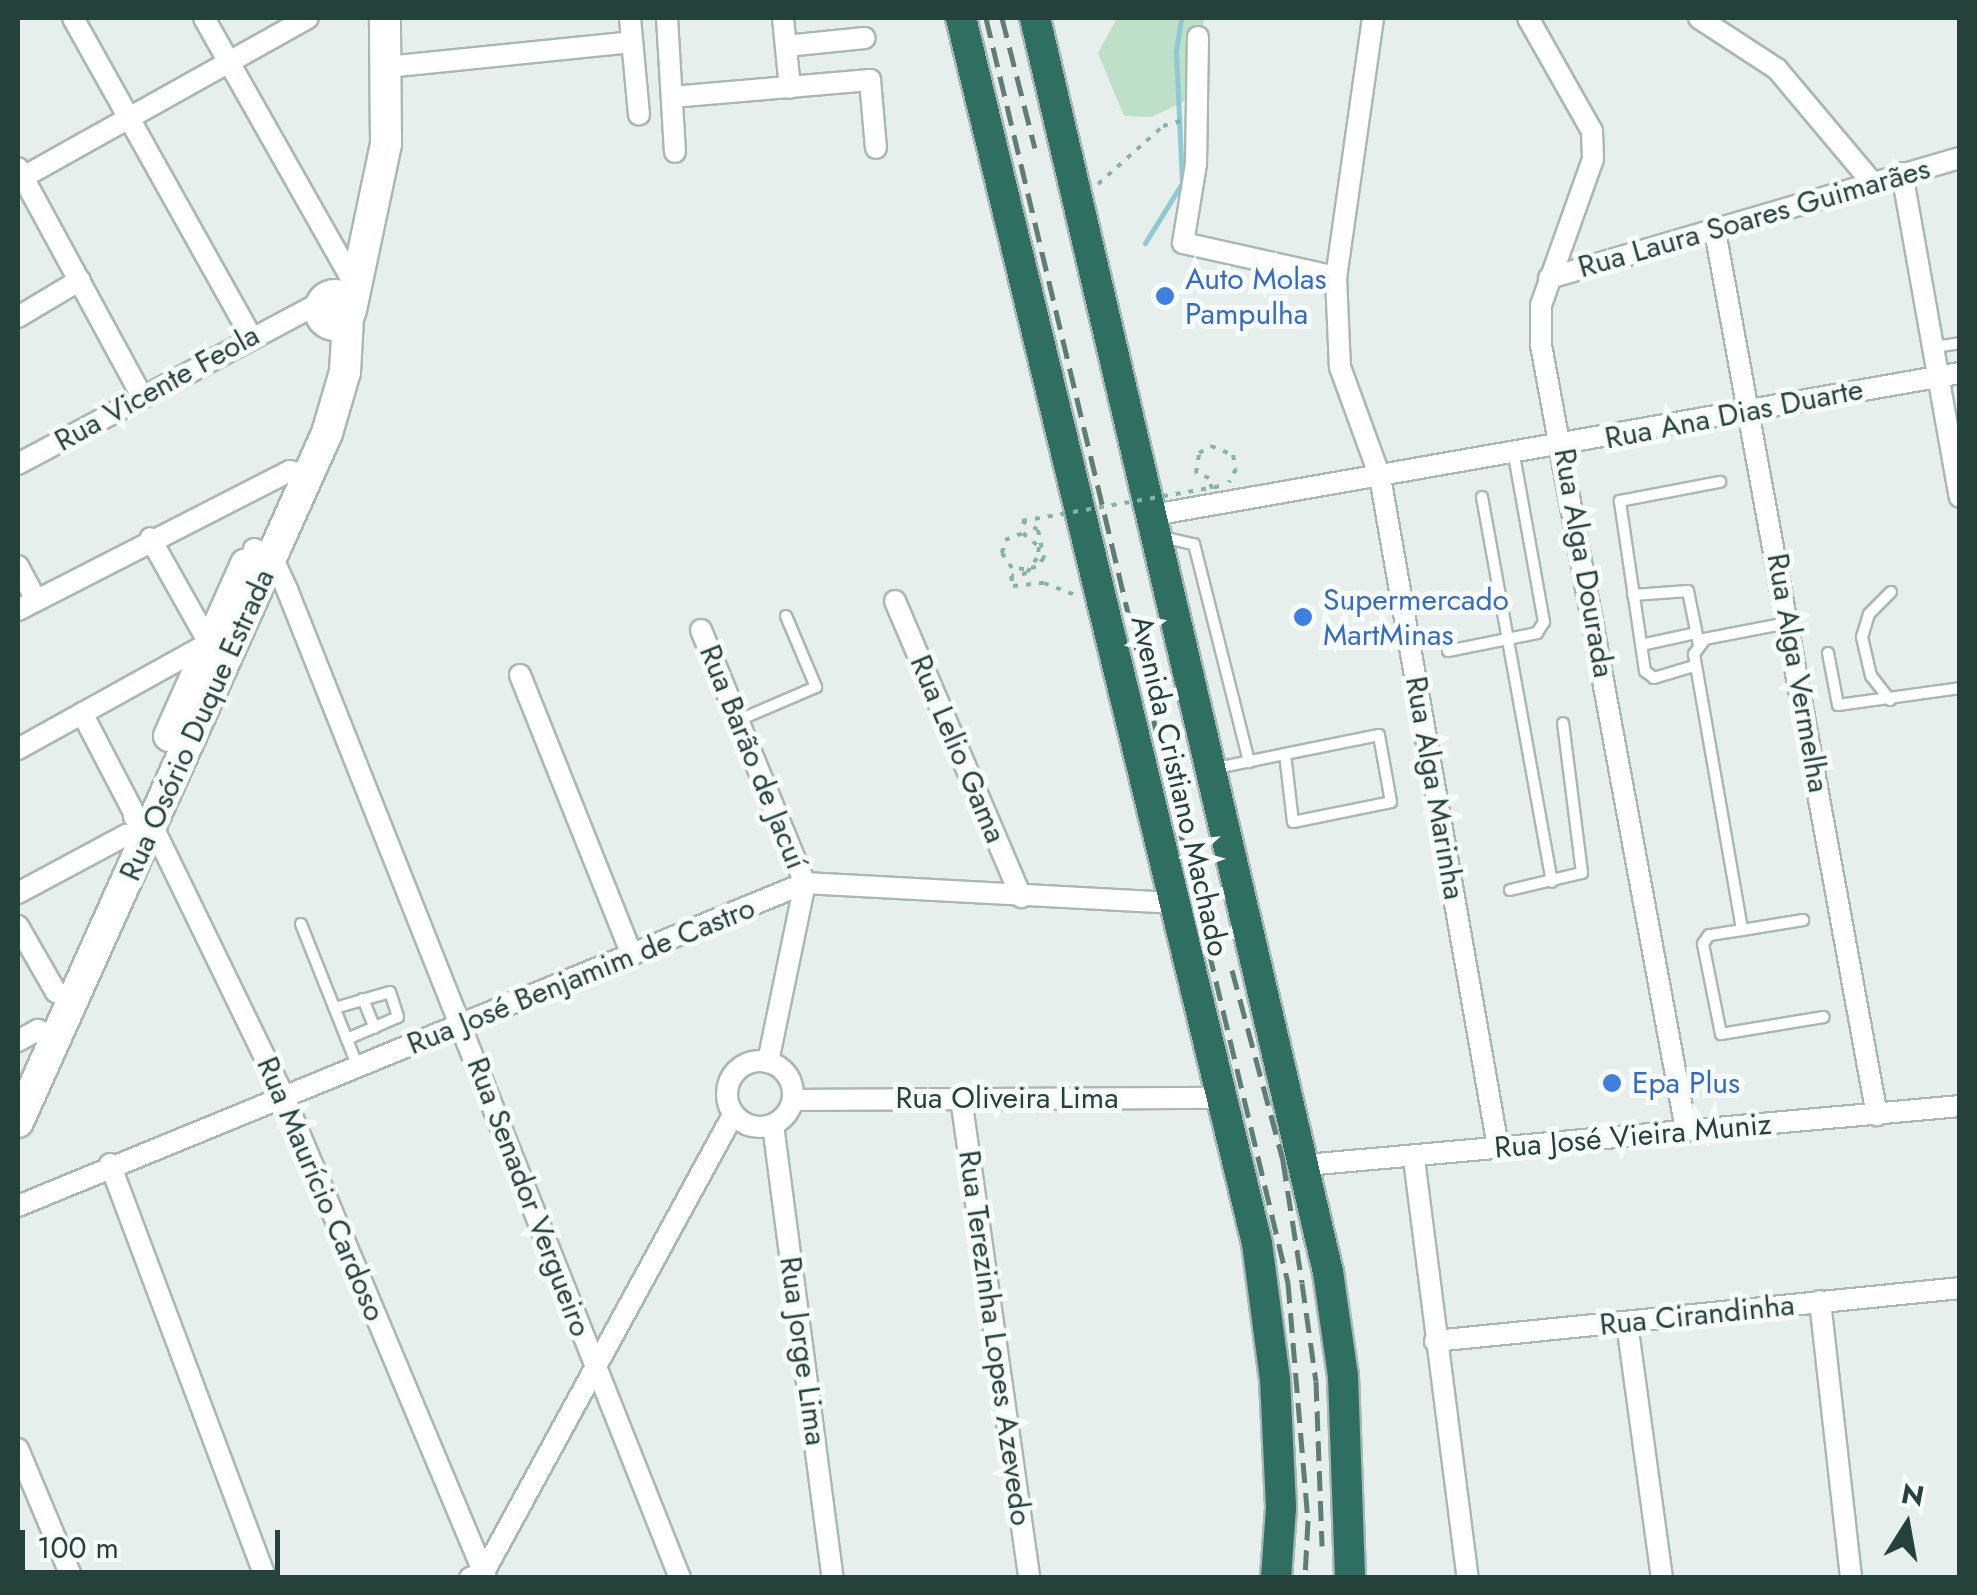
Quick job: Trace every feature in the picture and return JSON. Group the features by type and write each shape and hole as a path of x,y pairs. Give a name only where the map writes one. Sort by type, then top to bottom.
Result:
{"highway":[{"name":"Avenida Cristiano Machado","path":"961,18 1170,903 1257,1243 1274,1379 1281,1508 1276,1578"},
{"name":"Avenida Cristiano Machado","path":"1035,18 1306,1165 1342,1376 1350,1578"}],"street":[{"path":"73,18 251,336"},
{"path":"204,18 228,61 335,304"},
{"path":"142,395 19,176 308,18"},
{"name":"Rua Osório Duque Estrada","path":"368,18 367,143 375,180"},
{"name":"Rua Osório Duque Estrada","path":"18,1076 37,1036 64,996 137,823 345,372 335,304 386,144 386,18"},
{"path":"630,18 638,116"},
{"path":"667,18 675,152"},
{"path":"784,18 790,88"},
{"name":"Rua Alga Marinha","path":"1372,18 1336,278 1340,367 1380,476 1498,1146"},
{"name":"Rua Alga Dourada","path":"1528,18 1592,130 1594,160 1549,278 1541,346 1564,446 1686,1130"},
{"path":"1699,18 1777,69 1871,181"},
{"path":"1198,37 1196,164 1183,243 1336,278"},
{"path":"786,46 864,38"},
{"path":"386,67 632,42"},
{"path":"672,97 870,80 876,148"},
{"name":"Rua Laura Soares Guimarães","path":"1549,278 1960,158"},
{"path":"1902,174 1935,348 1950,375 1960,497"},
{"name":"Rua Alga Vermelha","path":"1716,231 1877,1115"},
{"path":"18,316 80,280"},
{"name":"Rua Vicente Feola","path":"18,463 251,336 335,304"},
{"name":"Rua Ana Dias Duarte","path":"1155,525 1380,476 1950,375"},
{"path":"18,610 150,538 299,474"},
{"path":"18,748 219,647 150,538"},
{"name":"Rua Senador Vergueiro","path":"263,553 463,1024 596,1372 680,1578"},
{"path":"18,566 36,600"},
{"name":"Rua Lelio Gama","path":"895,602 1022,897"},
{"name":"Rua Barão de Jacuí","path":"700,630 805,884 768,1062"},
{"path":"520,675 632,955"},
{"name":"Rua Maurício Cardoso","path":"82,713 284,1097 480,1575"},
{"path":"18,893 137,823"},
{"name":"Rua José Benjamim de Castro","path":"18,1206 110,1164 358,1068 805,884 1170,903"},
{"path":"18,926 64,996"},
{"name":"Rua Osório Duque Estrada","path":"18,1122 37,1036"},
{"path":"768,1062 790,1080 793,1100 773,1125 752,1126 734,1116 726,1096 731,1076 747,1063 768,1062"},
{"name":"Rua Terezinha Lopes Azevedo","path":"962,1098 1030,1578"},
{"name":"Rua Oliveira Lima","path":"793,1100 1221,1098"},
{"name":"Rua José Vieira Muniz","path":"1306,1165 1960,1106"},
{"path":"480,1575 596,1372 734,1116"},
{"name":"Rua Jorge Lima","path":"773,1125 833,1578"},
{"path":"1414,1158 1468,1578"},
{"path":"110,1164 266,1578"},
{"name":"Rua Cirandinha","path":"1435,1341 1960,1288"},
{"path":"1820,1301 1851,1578"},
{"path":"1627,1322 1662,1578"},
{"path":"18,1449 72,1578"}],"lane":[{"path":"1935,348 1960,343"},
{"path":"1448,652 1538,633 1544,622 1514,454"},
{"path":"1694,666 1648,675 1621,497 1720,482"},
{"path":"1482,496 1552,882"},
{"path":"1155,525 1194,544 1249,762"},
{"path":"1634,596 1684,588 1697,639 1694,666 1742,930"},
{"path":"1890,700 1872,676 1862,637 1870,614 1891,592"},
{"path":"738,721 816,687 786,616"},
{"path":"1641,645 1789,623"},
{"path":"1828,653 1838,705 1960,688"},
{"path":"1510,890 1577,877 1584,863 1563,723"},
{"path":"1211,770 1285,754 1379,735 1391,802 1292,822 1285,754"},
{"path":"1802,920 1709,936 1704,944 1717,1030 1727,1035 1824,1017"},
{"path":"300,924 358,1068"},
{"path":"334,1008 390,992 398,1017 347,1039"},
{"path":"363,999 375,1028"}],"path":[{"path":"1078,198 1132,160 1164,126 1184,120"},
{"path":"1102,607 1044,583 1013,586 1011,576 1044,558 1038,530 1022,521 1221,486 1236,469 1228,450 1211,446 1200,453 1196,472 1209,478"},
{"path":"1016,533 1033,537 1039,547 1030,568 1012,568 1002,553 1016,533"}],"green space":[{"path":"1117,18 1204,18 1194,97 1151,117 1124,116 1098,53"}],"waterway":[{"path":"1145,243 1182,183 1176,51 1181,18"}],"railway":[{"path":"986,18 1288,1283 1308,1520 1305,1578"},
{"path":"1002,18 1035,148"},
{"path":"1232,970 1283,1161 1316,1381 1322,1546"}],"place":[{"name":"Auto Molas Pampulha","path":"1165,296"},
{"name":"Supermercado MartMinas","path":"1303,617"},
{"name":"Epa Plus","path":"1612,1083"}]}
